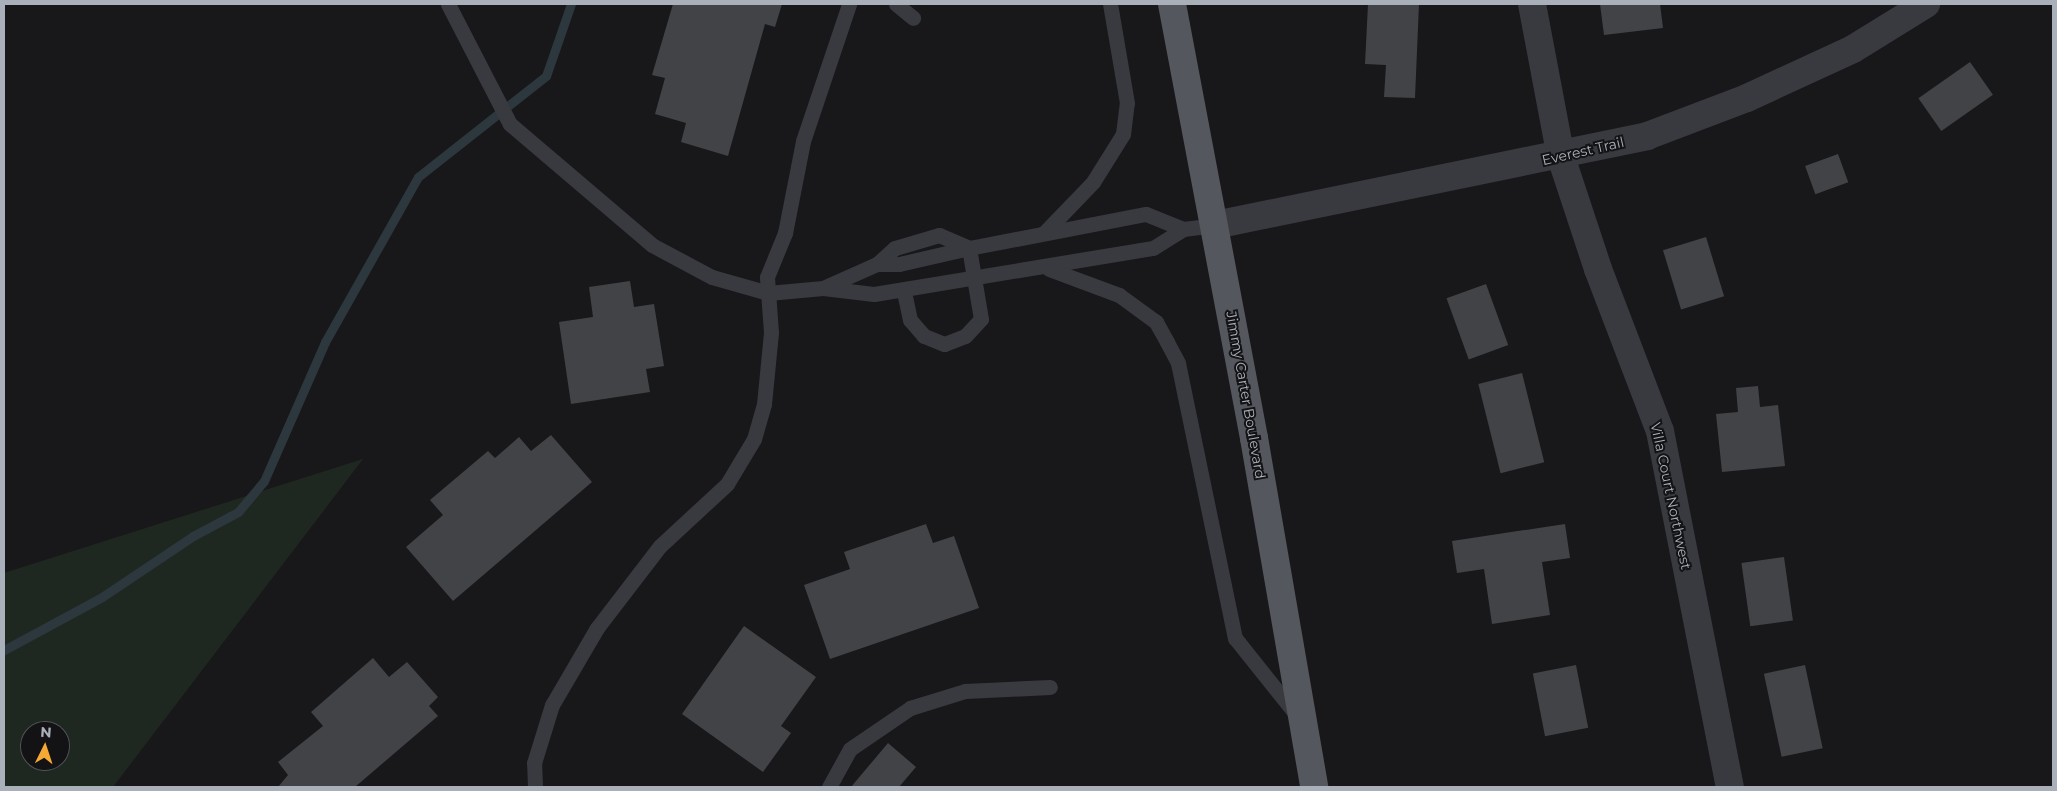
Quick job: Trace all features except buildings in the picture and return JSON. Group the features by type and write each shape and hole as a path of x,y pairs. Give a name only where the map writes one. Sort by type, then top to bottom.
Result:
{"main road":[{"name":"Jimmy Carter Boulevard","path":"1172,4 1215,225 1314,787"}],"street":[{"name":"Villa Court Northwest","path":"1532,4 1561,158 1598,269 1660,431 1730,787"},
{"name":"Everest Trail","path":"1215,225 1561,158 1647,136 1747,98 1853,49 1926,4"}],"lane":[{"path":"448,4 510,124 652,245 712,277 768,293 823,288 874,294 904,291 1048,268 1153,248 1183,229 1215,225"},
{"path":"535,787 534,763 552,705 597,628 660,546 727,484 754,439 764,404 771,332 767,276 785,233 803,141 849,4"},
{"path":"896,4 913,18"},
{"path":"1044,232 1093,182 1123,134 1127,103 1110,4"},
{"path":"823,288 877,264 895,248 939,235 969,248 1044,232 1146,214 1183,229"},
{"path":"904,291 910,320 924,336 944,344 965,336 981,319 978,279 969,248"},
{"path":"1048,268 1119,295 1156,322 1178,363 1235,638 1302,722"},
{"path":"829,787 850,749 910,708 965,692 1050,687"}],"shaded area":[{"path":"363,459 113,787 4,787 4,573"}],"waterway":[{"path":"4,650 102,597 193,536 238,512 264,481 325,342 418,177 546,76 571,4"}]}
